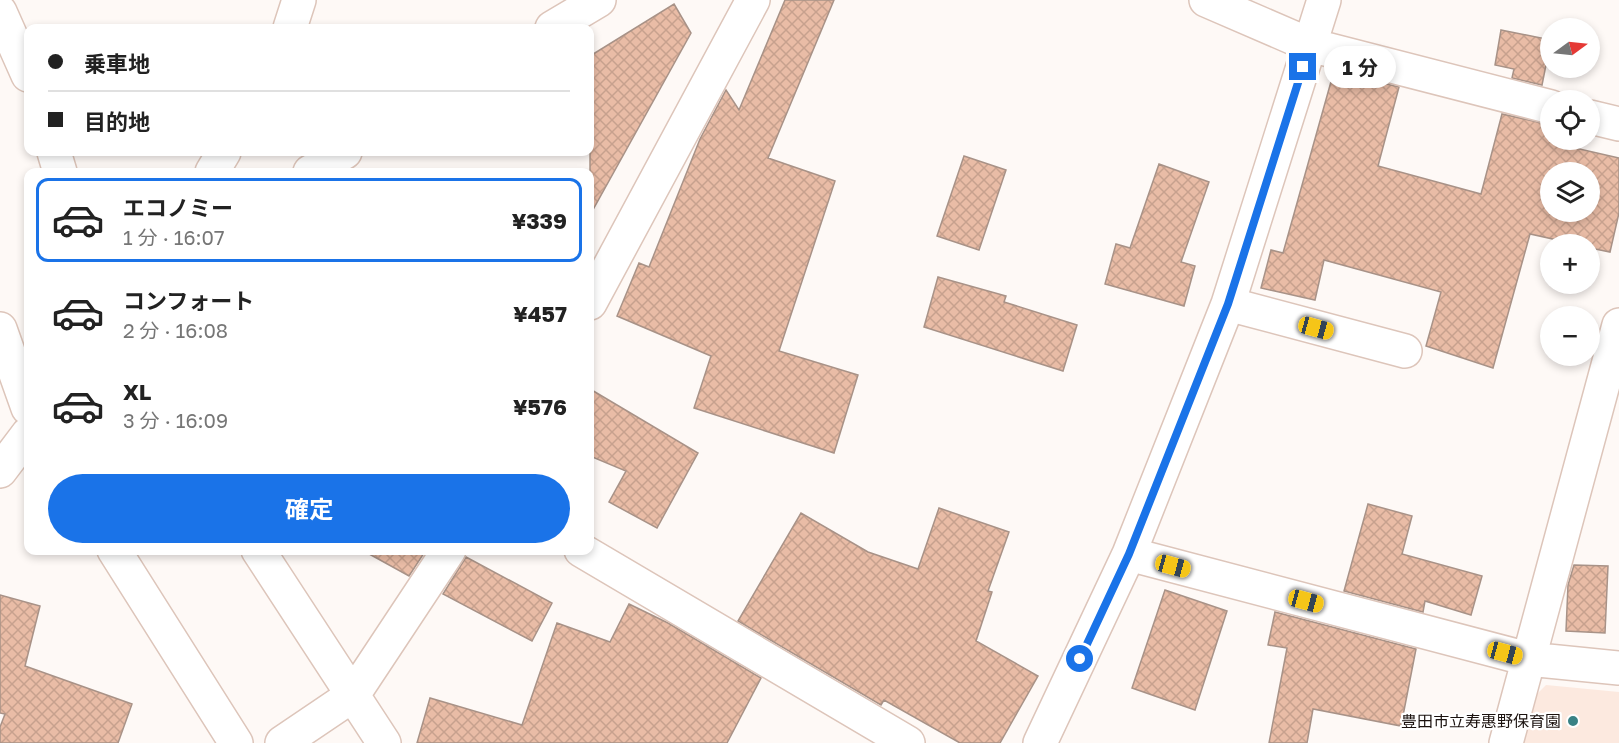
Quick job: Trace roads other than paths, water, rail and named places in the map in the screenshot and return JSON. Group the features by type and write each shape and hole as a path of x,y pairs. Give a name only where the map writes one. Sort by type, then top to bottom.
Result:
{"street":[{"path":"291,24 299,0"},
{"path":"559,24 599,0"},
{"path":"594,296 753,0"},
{"path":"1206,0 1310,45 1540,104"},
{"path":"1040,743 1129,554 1228,304 1324,0"},
{"path":"0,12 24,66"},
{"path":"1600,119 1619,124"},
{"path":"317,168 338,156"},
{"path":"1228,304 1405,351"},
{"path":"1506,743 1619,325"},
{"path":"0,329 24,397"},
{"path":"0,471 24,439"},
{"path":"1129,554 1527,659 1619,668"},
{"path":"117,555 236,743"},
{"path":"261,555 384,743"},
{"path":"282,743 353,695 446,555"},
{"path":"588,555 908,743"}],"place":[{"name":"豊田市立寿惠野保育園","path":"1573,721"}]}
